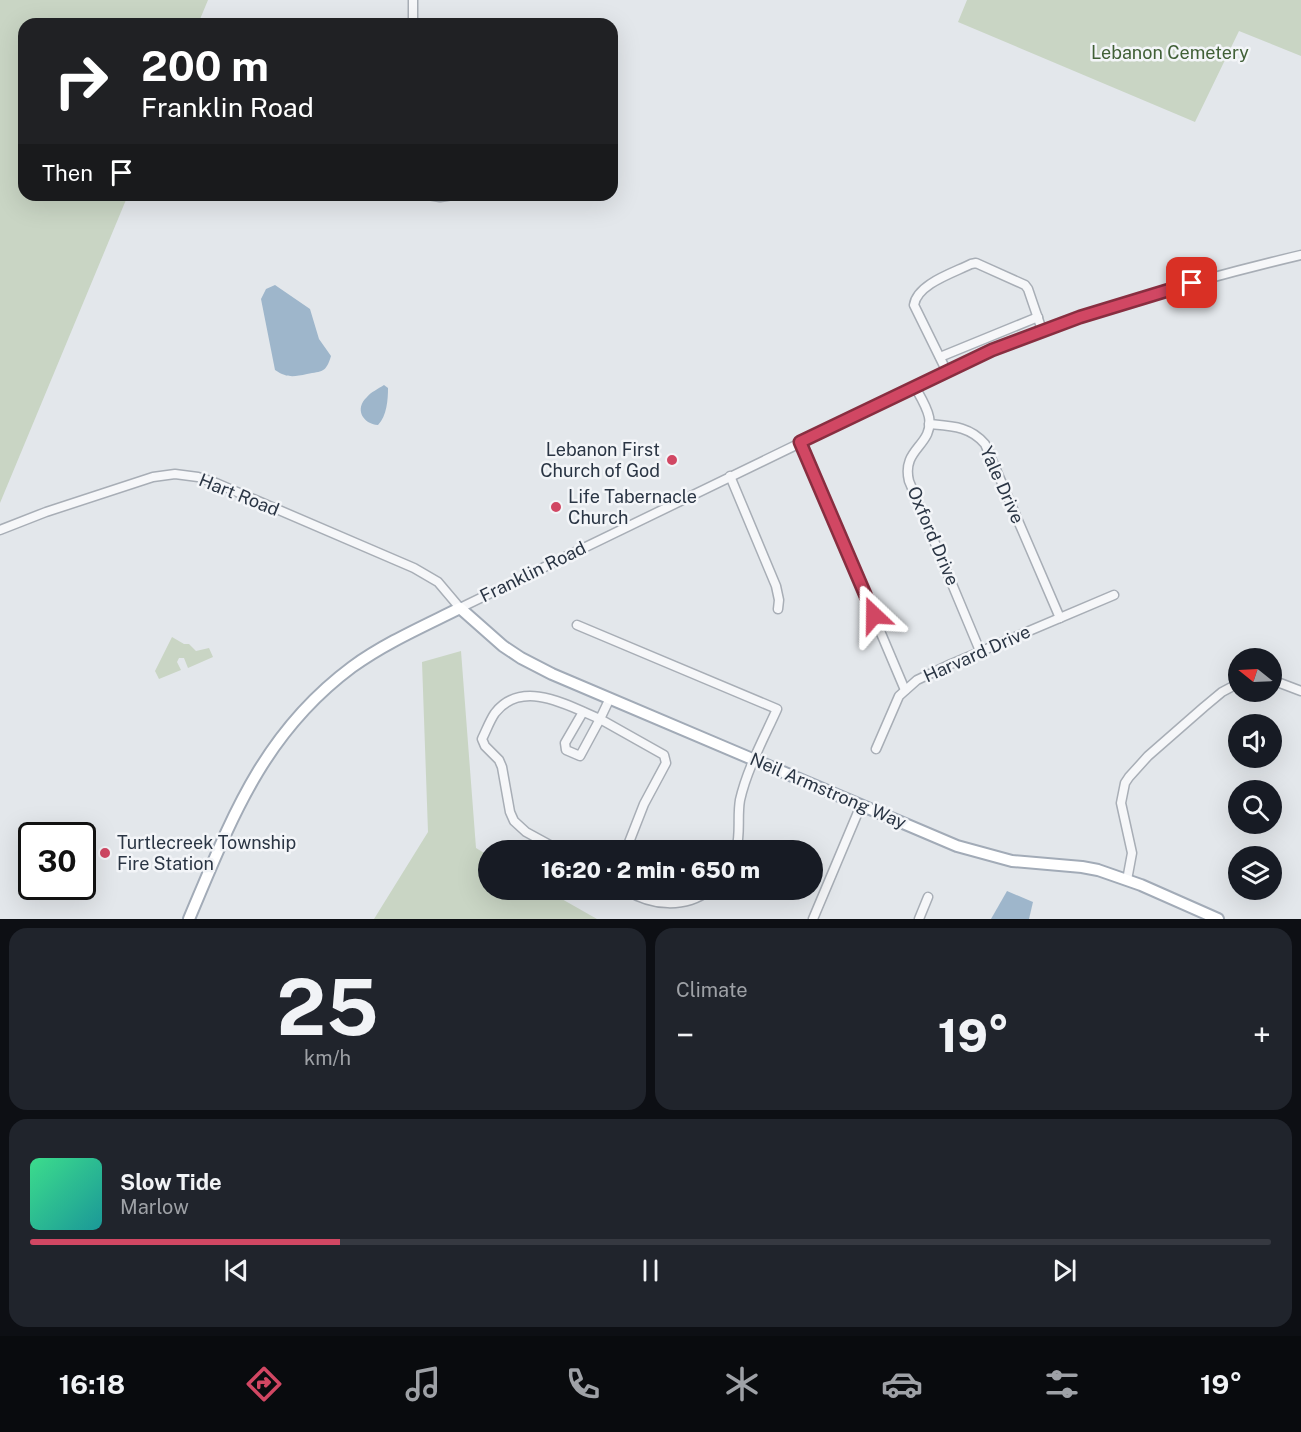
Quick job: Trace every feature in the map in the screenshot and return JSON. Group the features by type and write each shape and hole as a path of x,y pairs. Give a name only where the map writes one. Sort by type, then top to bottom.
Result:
{"main road":[{"name":"Neil Armstrong Way","path":"460,608 503,646 552,674 957,846 1012,861 1082,867 1127,880 1218,919"},
{"name":"Franklin Road","path":"189,919 243,795 263,761 295,720 332,684 369,656 460,608"}],"street":[{"path":"413,0 413,18"},
{"name":"Franklin Road","path":"460,608 992,350 1042,330 1174,287 1301,255"},
{"path":"947,372 914,305 915,297 923,288 970,264 976,263 1025,285 1042,330"},
{"path":"940,357 1038,317"},
{"path":"915,387 929,423"},
{"name":"Yale Drive","path":"929,423 968,429 985,444 1060,618"},
{"name":"Oxford Drive","path":"929,423 926,437 909,459 907,468 909,481 980,651"},
{"path":"800,442 905,690"},
{"name":"Hart Road","path":"0,530 153,477 189,475 216,483 414,568 438,582 460,608"},
{"path":"730,476 776,586 778,609"},
{"name":"Harvard Drive","path":"876,749 892,709 905,690 928,674 1114,595"},
{"path":"577,625 777,709 741,800 737,840"},
{"path":"1282,684 1301,691"},
{"path":"1127,880 1132,853 1121,803 1129,777 1148,756 1228,689"},
{"path":"541,840 526,832 514,821 510,812 502,767 499,760 485,747 482,739 495,713 509,702 525,696 540,696 600,719 664,755 666,763 644,804 630,840"},
{"path":"583,712 565,744 566,750 580,756 610,698"},
{"path":"813,919 861,805"},
{"path":"919,919 928,897"},
{"path":"651,900 666,904 689,900"}],"green space":[{"path":"0,0 208,0 200,18 18,18 18,201 126,201 0,503"},
{"name":"Lebanon Cemetery","path":"967,0 1301,0 1301,56 1239,31 1195,122 958,22"},
{"path":"172,637 184,644 189,644 196,651 209,648 213,657 188,668 184,658 179,658 177,662 181,670 159,679 155,671"},
{"path":"461,651 476,848 478,849 478,900 564,900 597,919 374,919 428,832 422,662"}],"water":[{"path":"275,285 310,309 319,339 331,356 323,370 287,376 275,370 261,299 266,289"},
{"path":"384,385 388,388 385,412 378,425 373,424 364,419 361,406 369,395"},
{"path":"1007,891 1033,902 1029,919 991,919"}],"place":[{"name":"Lebanon First Church of God","path":"672,460"},
{"name":"Life Tabernacle Church","path":"556,507"},
{"name":"Turtlecreek Township Fire Station","path":"105,853"}],"route":[{"path":"874,615 800,442 992,350 1080,317 1192,283"}]}
